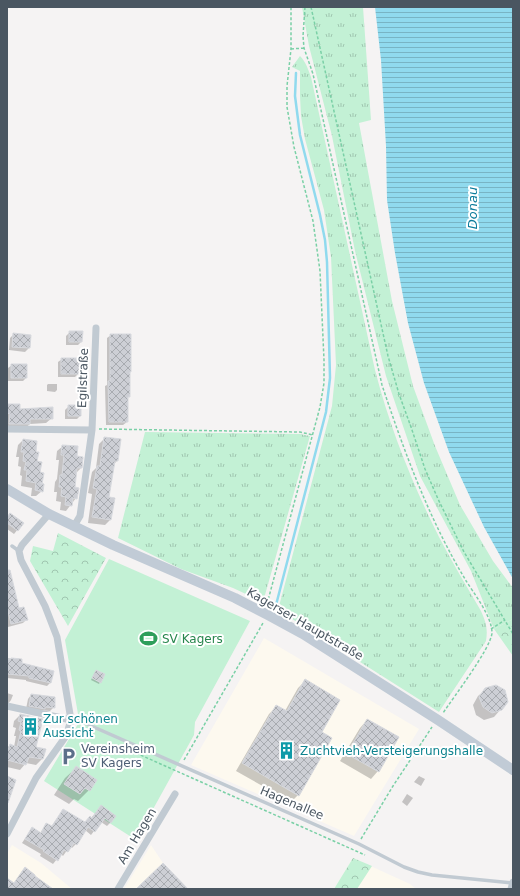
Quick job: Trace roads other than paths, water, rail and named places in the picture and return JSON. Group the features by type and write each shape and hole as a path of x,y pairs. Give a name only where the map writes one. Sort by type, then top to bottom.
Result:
{"street":[{"name":"Egilstraße","path":"74,526 80,516 92,430 96,328"},
{"path":"7,429 92,430"},
{"name":"Kagerser Hauptstraße","path":"7,490 49,514 120,549 235,598 303,634 513,770"},
{"path":"7,834 36,778 66,736 71,719 57,637 45,606 21,560 19,552 22,545 49,514"},
{"name":"Hagenallee","path":"7,706 71,719"},
{"name":"Am Hagen","path":"118,889 175,794"}],"lane":[{"path":"12,546 19,552"},
{"name":"Hagenallee","path":"71,719 358,844 404,867 432,875 512,885"}],"water":[{"name":"Donau","path":"375,7 513,7 513,579 484,527 449,452 424,383 408,323 387,200 386,146 381,60"}],"waterway":[{"path":"276,605 326,412 330,378 327,262 325,240 300,135 295,96 296,73"}],"place":[{"name":"SV Kagers","path":"149,639"},
{"name":"Zur schönen Aussicht","path":"30,726"},
{"name":"Zuchtvieh-Versteigerungshalle","path":"287,751"},
{"name":"Vereinsheim SV Kagers","path":"68,756"}]}
